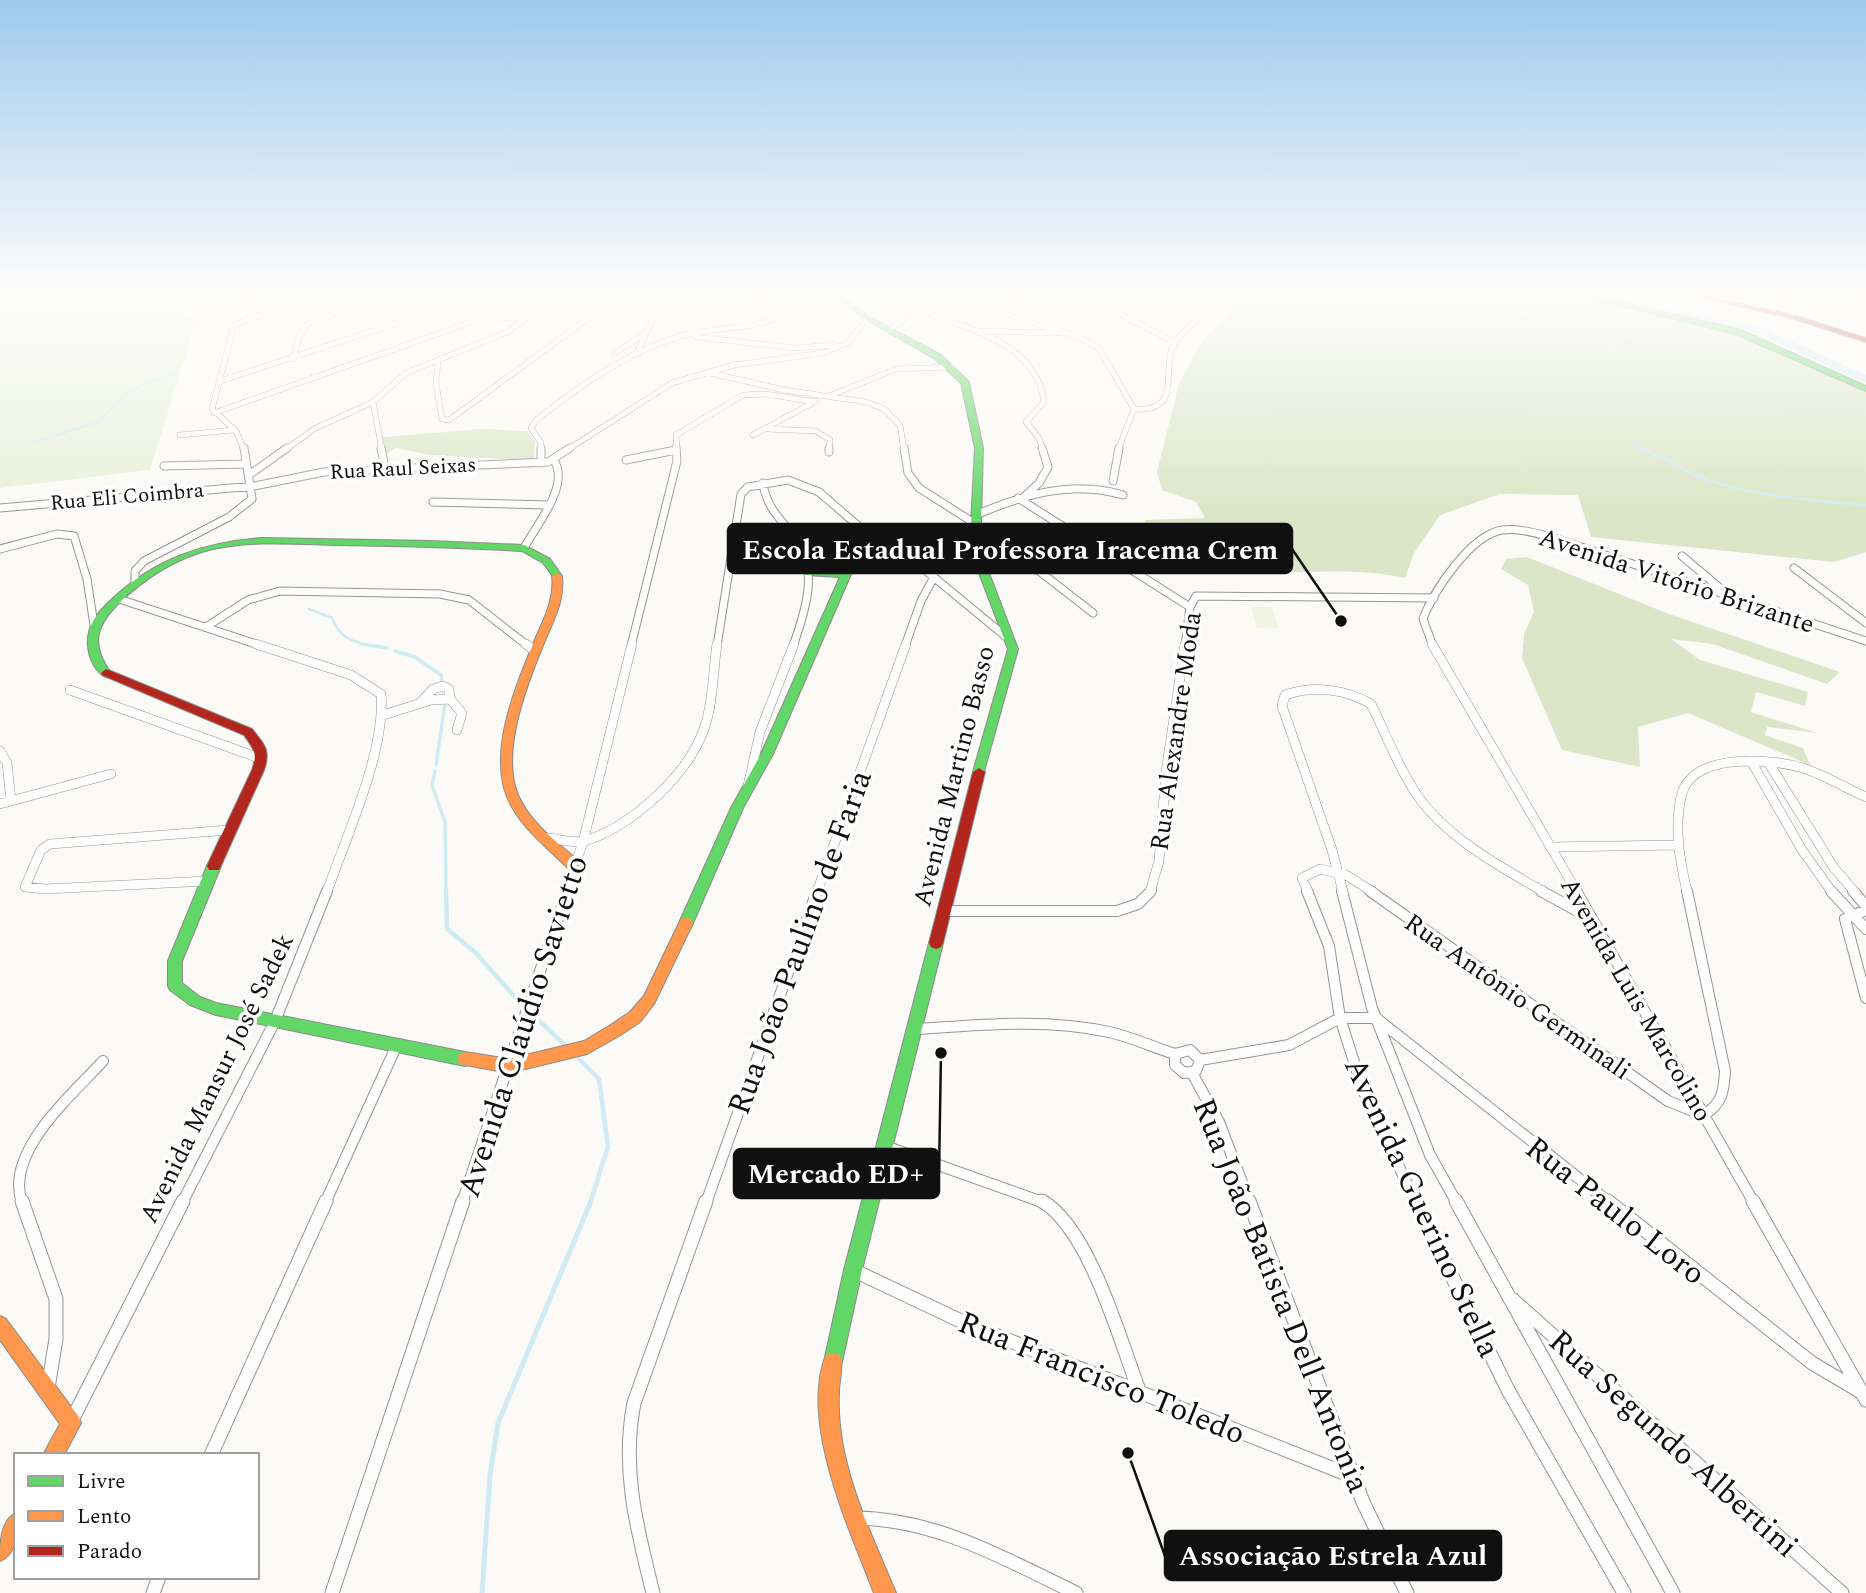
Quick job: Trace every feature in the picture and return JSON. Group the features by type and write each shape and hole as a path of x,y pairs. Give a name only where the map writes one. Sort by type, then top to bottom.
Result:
{"street":[{"path":"135,584 135,571 144,561 243,509 252,499 254,486 246,464 244,444 234,430 214,413 212,401 224,367"},
{"path":"220,381 266,367"},
{"path":"214,413 343,367"},
{"path":"249,475 314,429 373,402 406,373 422,367"},
{"path":"437,367 436,383 442,419 449,420 523,367"},
{"path":"541,463 541,443 531,428 536,420 608,367"},
{"path":"524,548 558,486 560,470 554,460 665,386 724,367"},
{"path":"753,435 815,402 896,369 942,367"},
{"path":"952,367 965,383 978,448 979,560 989,591 1012,641"},
{"path":"977,519 1022,497 1039,483 1048,467 1040,438 1026,422 1044,402 1044,388 1034,367"},
{"path":"1110,367 1134,410"},
{"path":"1134,410 1148,410 1160,405 1165,397 1170,367"},
{"path":"1819,367 1866,388"},
{"path":"705,372 827,397 866,402 892,415 900,425 908,473 913,483 977,519 1093,613"},
{"path":"626,460 676,450 674,439 680,431 743,396 766,394 815,402"},
{"path":"373,402 385,468"},
{"path":"1113,481 1120,440 1134,410"},
{"path":"765,429 816,431 830,440 830,452"},
{"path":"180,435 234,430"},
{"name":"Avenida Claúdio Savietto","path":"332,1593 583,842 677,461 676,450"},
{"name":"Rua Raul Seixas","path":"254,486 316,473 541,463 554,460"},
{"path":"164,466 246,464"},
{"name":"Avenida Martino Basso","path":"763,483 788,480 810,487 863,530 934,577 1012,641 1011,658 853,1270 830,1378 828,1429 836,1466 885,1593"},
{"path":"548,838 583,842 613,828 663,791 686,766 700,743 741,494 748,487 763,483 765,502 799,541 810,573 798,632 756,745 748,786"},
{"path":"1022,497 1092,485 1123,495"},
{"name":"Rua Eli Coimbra","path":"0,508 254,486"},
{"path":"1022,497 1190,607"},
{"path":"433,502 548,505"},
{"path":"0,549 57,534 74,536 87,579 94,625 95,656 99,668 107,674 248,732 260,748 262,759 229,830 175,961 175,986 195,1001 216,1009 396,1047 509,1066 587,1047 635,1017 649,1000 748,786 767,754 863,530"},
{"name":"Avenida Vitório Brizante","path":"1434,598 1471,544 1491,533 1518,530 1551,537 1866,640"},
{"path":"94,625 135,584 168,564 200,550 245,541 524,548 543,556 556,573 558,595 535,651 504,765 506,780 516,802 575,866"},
{"path":"1682,556 1731,598"},
{"path":"1794,568 1866,623"},
{"path":"810,573 847,571"},
{"name":"Rua João Paulino de Faria","path":"653,1593 635,1523 625,1455 634,1403 842,818 921,601 934,577"},
{"path":"206,627 248,600 280,591 300,589 440,594 469,600 535,651"},
{"name":"Rua Alexandre Moda","path":"944,911 1117,911 1128,909 1146,899 1152,891 1159,854 1172,719 1190,607 1196,596 1212,594 1434,598"},
{"name":"Avenida Luis Marcolino","path":"1434,598 1425,613 1424,628 1865,1395"},
{"path":"119,599 367,682 381,694 383,715 421,703 450,699 462,713 457,730"},
{"path":"71,690 262,759"},
{"path":"1338,870 1282,706 1285,695 1292,692 1337,692 1365,699 1371,704 1417,794 1436,817 1524,883 1591,918"},
{"name":"Avenida Mansur José Sadek","path":"54,1453 275,1021 324,902 366,782 383,715"},
{"path":"0,751 7,764 11,801"},
{"path":"1751,761 1813,870 1866,929"},
{"path":"1703,1115 1716,1110 1724,1096 1725,1072 1677,845 1681,795 1693,775 1719,763 1751,761 1803,768 1866,797"},
{"path":"1769,762 1834,868 1866,908 1850,914 1845,919 1866,998"},
{"path":"0,804 111,774"},
{"path":"208,881 45,890 25,887 41,850 50,844 229,830"},
{"path":"1550,847 1677,845"},
{"name":"Avenida Guerino Stella","path":"1624,1593 1566,1494 1454,1285 1363,1090 1340,1018 1329,946 1302,878 1318,869 1338,870 1377,1018 1430,1155 1673,1593"},
{"name":"Rua Antônio Germinali","path":"1338,870 1668,1101 1703,1115"},
{"path":"1200,1060 1289,1045 1340,1018 1377,1018"},
{"name":"Rua Paulo Loro","path":"1377,1018 1812,1363 1865,1395"},
{"path":"916,1029 1002,1024 1080,1026 1111,1032 1175,1055"},
{"path":"212,1453 396,1047"},
{"path":"1185,1049 1194,1052 1200,1060 1199,1068 1192,1073 1177,1068 1175,1055 1185,1049"},
{"path":"47,1393 56,1339 56,1299 18,1191 18,1173 37,1136 103,1061"},
{"name":"Rua João Batista Dell Antonia","path":"1192,1073 1219,1122 1354,1477 1407,1593"},
{"path":"885,1146 1031,1196 1045,1202 1068,1221 1082,1243 1140,1393"},
{"name":"Rua Francisco Toledo","path":"853,1270 965,1323 1354,1477"},
{"name":"Rua Segundo Albertini","path":"1506,1293 1842,1593"},
{"path":"0,1325 71,1423"},
{"path":"856,1518 896,1519 957,1538 1076,1593"},
{"path":"0,1551 14,1526"}],"green space":[{"path":"0,367 182,367 150,470 0,488"},
{"path":"1188,367 1811,367 1866,391 1866,552 1834,562 1591,537 1578,495 1500,494 1440,515 1414,553 1405,578 1353,572 1248,573 1196,567 1149,541 1145,520 1205,518 1196,502 1162,490 1157,472 1179,384"},
{"path":"482,429 527,431 535,441 534,461 430,455 396,448 386,454 382,437"},
{"path":"1527,557 1669,614 1840,672 1827,684 1713,644 1671,639 1700,660 1808,692 1805,706 1756,692 1751,712 1817,733 1767,727 1765,735 1803,748 1810,765 1688,713 1638,727 1640,767 1562,750 1522,658 1524,634 1534,612 1528,585 1501,569 1506,559"},
{"path":"1251,607 1272,607 1278,628 1257,628"}],"waterway":[{"path":"1841,367 1866,379"},
{"path":"34,442 96,423 127,394 143,384 177,372"},
{"path":"1631,445 1644,450"},
{"path":"1639,448 1644,450"},
{"path":"1644,450 1689,472 1729,486 1775,496 1866,505"},
{"path":"309,609 332,618 343,635 366,645"},
{"path":"362,644 366,645"},
{"path":"366,645 387,648"},
{"path":"366,645 372,646"},
{"path":"395,651 415,657 441,675 442,681"},
{"path":"436,764 445,704"},
{"path":"435,771 432,785 445,822 446,892"},
{"path":"446,891 447,929 476,953 520,1003"},
{"path":"535,1017 564,1044"},
{"path":"579,1059 599,1079 608,1147 590,1203"},
{"path":"482,1593 490,1475 498,1423 591,1201"}],"traffic: fast":[{"path":"949,367 965,382 979,448 976,524 979,560 1013,649 979,772"},
{"path":"1817,367 1866,389"},
{"path":"106,673 97,660 93,645 94,629 102,615 120,596 152,572 188,554 224,544 281,541 524,548 547,561 557,576"},
{"path":"686,923 737,808 767,754 846,574 809,573"},
{"path":"214,866 175,961 175,986 195,1001 216,1009 465,1059"},
{"path":"833,1362 853,1270 936,943"}],"traffic: slow":[{"path":"557,576 556,600 527,672 514,715 506,758 507,778 511,794 523,814 539,833 575,866"},
{"path":"465,1059 509,1066 587,1047 614,1031 635,1017 649,1000 686,923"},
{"path":"0,1325 71,1423 54,1453"},
{"path":"833,1362 829,1393 834,1452 851,1508 885,1593"},
{"path":"0,1551 14,1526"}],"traffic: jam":[{"path":"106,673 248,732 260,748 262,759 258,770 214,866"},
{"path":"936,943 979,772"}],"place":[{"name":"Escola Estadual Professora Iracema Crem","path":"1341,621"},
{"name":"Mercado ED+","path":"941,1053"},
{"name":"Associação Estrela Azul","path":"1128,1453"}]}
